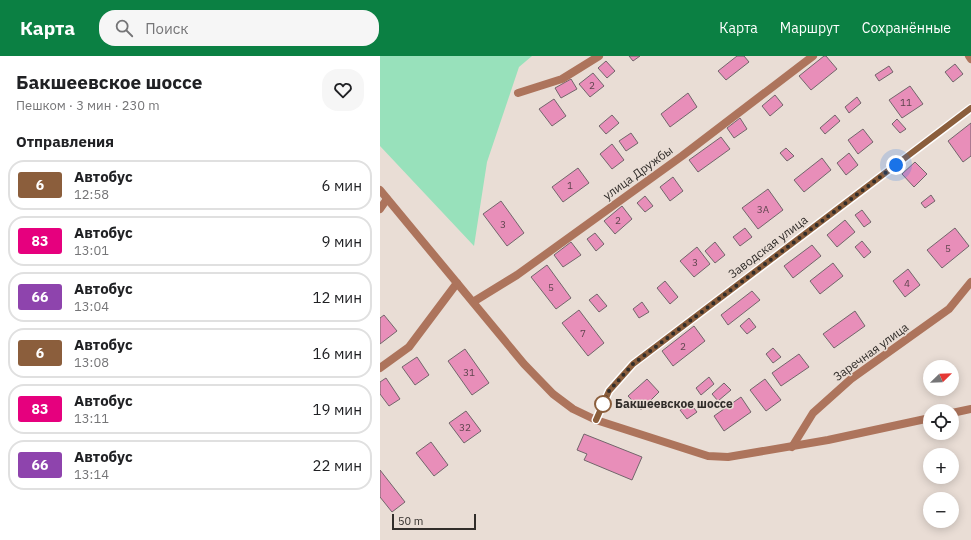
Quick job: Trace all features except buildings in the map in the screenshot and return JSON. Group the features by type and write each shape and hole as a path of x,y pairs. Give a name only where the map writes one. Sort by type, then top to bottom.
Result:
{"street":[{"path":"518,93 562,79 599,56"},
{"name":"улица Дружбы","path":"473,302 517,275 682,156 813,56"},
{"name":"Заводская улица","path":"596,420 609,391 633,364 971,108"},
{"path":"380,190 524,364 553,394 573,409 596,420 708,456 728,457 792,447 923,419"},
{"path":"380,209 388,199"},
{"name":"Заречная улица","path":"792,447 813,413 851,379 949,309 971,282"},
{"path":"380,368 409,347 458,283"},
{"path":"959,412 971,409"}],"green space":[{"path":"380,56 532,56 519,67 487,162 474,246 380,146"}],"bus line":[{"name":"6","path":"596,420 609,391 633,364 971,108"}],"place":[{"name":"Бакшеевское шоссе","path":"603,404"}],"route":[{"path":"603,404 602,405 609,391 633,364 896,165"}]}
